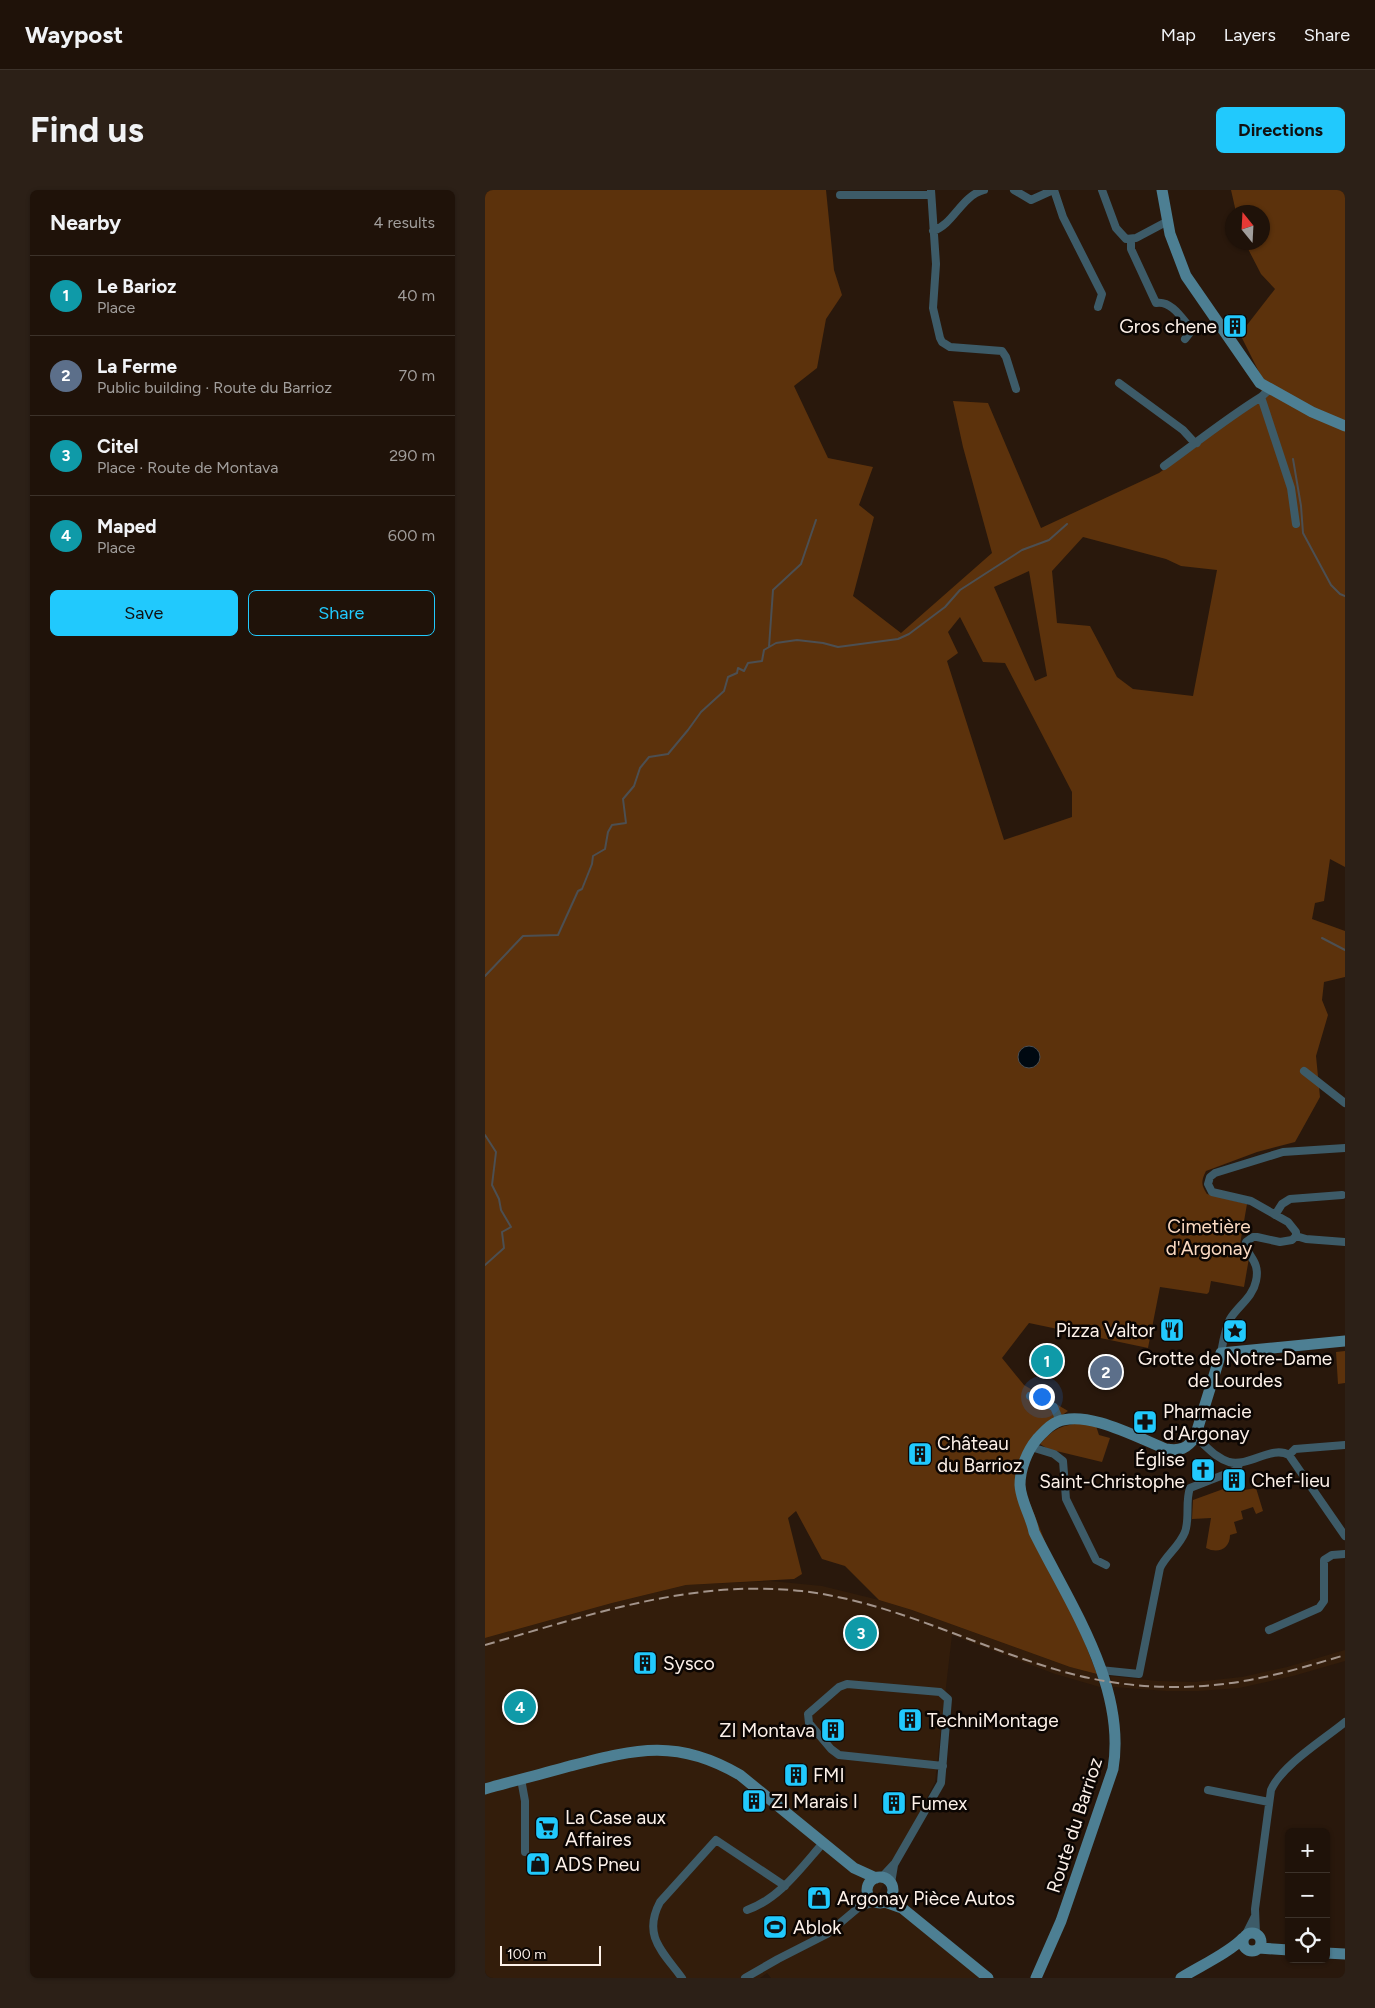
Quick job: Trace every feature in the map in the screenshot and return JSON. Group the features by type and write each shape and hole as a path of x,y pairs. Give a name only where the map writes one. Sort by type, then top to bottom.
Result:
{"street":[{"path":"933,231 943,225 974,194 984,190"},
{"path":"1014,190 1031,200 1054,190 1063,217 1102,294 1098,307"},
{"path":"1102,190 1115,228 1121,235 1131,240"},
{"path":"1162,190 1170,234 1186,276 1265,393 1291,488 1297,524"},
{"path":"840,195 931,192 936,264 933,308 940,338 942,342 950,347 1001,351 1006,357 1016,389"},
{"path":"1131,240 1168,221"},
{"path":"1131,240 1131,249 1156,303 1160,302 1170,306 1192,330 1185,339"},
{"path":"1119,382 1183,430 1197,443"},
{"path":"1265,393 1345,426"},
{"path":"1164,466 1197,443 1225,420 1265,393"},
{"path":"1304,1071 1345,1102"},
{"path":"1296,1236 1292,1225 1245,1199 1212,1192 1208,1186 1209,1179 1215,1173 1275,1154 1345,1148"},
{"path":"1275,1215 1282,1204 1290,1199 1342,1196"},
{"path":"1030,1396 1055,1407 1060,1421 1077,1418 1093,1420 1166,1449 1176,1450 1190,1445 1195,1437 1231,1319 1252,1292 1257,1281 1256,1262 1247,1250 1246,1242 1253,1237 1287,1241 1296,1236 1306,1239 1345,1242"},
{"path":"1221,1353 1345,1341"},
{"name":"Route du Barrioz","path":"1036,1978 1052,1943 1113,1768 1116,1730 1100,1670 1082,1624 1038,1539 1023,1501 1020,1485 1022,1471 1031,1447 1047,1428 1060,1421"},
{"path":"1195,1437 1215,1456 1231,1462 1240,1463 1277,1452 1289,1455 1345,1536"},
{"path":"1289,1455 1295,1449 1345,1444"},
{"path":"1031,1447 1054,1454 1063,1460 1066,1499 1096,1560 1106,1565"},
{"path":"1100,1670 1139,1674 1160,1568 1162,1563 1179,1544 1186,1530 1190,1488 1236,1470 1240,1463"},
{"path":"1269,1630 1323,1605 1324,1560 1332,1555 1345,1554"},
{"path":"745,1978 827,1934 879,1889 941,1783 943,1766 949,1702 945,1695 940,1692 845,1684 836,1689 808,1714 809,1723 831,1749 839,1755 943,1766"},
{"path":"1252,1941 1269,1802 1275,1781 1284,1770 1345,1722"},
{"path":"485,1789 628,1752 661,1750 695,1754 725,1766 739,1775 988,1978"},
{"path":"521,1779 525,1801 525,1852"},
{"path":"1209,1790 1269,1802"},
{"path":"682,1978 655,1941 653,1931 657,1909 660,1902 716,1840 785,1886"},
{"path":"747,1910 766,1900 785,1886 823,1843"},
{"path":"858,1908 879,1889"},
{"path":"1181,1978 1214,1957 1252,1941 1285,1950"},
{"name":"Route du Barrioz","path":"1044,1978 1052,1943"},
{"path":"1330,1953 1345,1954"}],"shaded area":[{"path":"1029,1046 1037,1049 1040,1057 1037,1065 1029,1068 1021,1065 1018,1057 1021,1049"},
{"path":"771,1581 822,1586 879,1600 1070,1667 1097,1674 1100,1687 1055,1674 952,1635 935,1782 880,1891 981,1978 771,1978 767,1973 760,1978 485,1978 485,1638 686,1585"},
{"path":"1345,1650 1345,1661 1293,1676 1239,1688 1166,1691 1113,1687 1110,1676 1158,1681 1195,1682 1242,1677 1287,1667"}],"green space":[{"name":"Cimetière d'Argonay","path":"485,190 826,190 834,270 842,295 826,319 817,368 794,386 828,458 873,467 859,505 874,517 853,596 901,633 992,553 963,447 953,401 988,403 1041,528 1159,473 1260,399 1263,380 1240,334 1275,289 1261,274 1249,250 1270,250 1270,205 1234,205 1231,190 1345,190 1345,867 1330,859 1324,901 1315,903 1312,919 1345,931 1345,977 1324,982 1322,1000 1328,1015 1316,1056 1320,1097 1295,1142 1257,1152 1206,1171 1204,1174 1202,1183 1207,1194 1247,1204 1238,1256 1249,1258 1244,1287 1211,1281 1207,1294 1160,1287 1148,1348 1029,1323 1002,1358 1024,1385 1068,1411 1048,1425 1020,1478 1097,1674 1070,1667 879,1600 845,1566 822,1559 796,1511 788,1518 802,1574 794,1579 686,1585 485,1638","holes":["1083,537 1166,559 1181,566 1217,570 1193,696 1133,689 1117,677 1090,626 1057,623 1052,571","1029,571 1047,676 1035,681 994,587","960,617 983,662 1005,663 1072,792 1072,817 1004,840 947,661 958,653 948,632"]},
{"path":"1345,1351 1345,1383 1338,1384 1336,1352"},
{"path":"1078,1423 1096,1426 1099,1435 1110,1438 1102,1462 1048,1449 1040,1444 1057,1429"},
{"path":"1237,1484 1239,1491 1256,1488 1263,1511 1256,1514 1253,1507 1241,1511 1243,1519 1234,1522 1237,1533 1230,1535 1226,1547 1219,1550 1210,1550 1206,1548 1211,1518 1192,1519 1193,1500"}],"waterway":[{"path":"1293,459 1301,506 1303,533 1331,585 1340,594 1345,596"},
{"path":"769,647 773,590 801,564 816,520"},
{"path":"485,976 523,936 558,935 578,891 582,889 592,864 593,856 605,849 608,832 612,825 626,823 623,799 634,786 640,768 649,757 668,754 701,712 724,691 728,677 737,673 738,668 744,671 748,663 762,661 764,650 776,643 797,640 838,647 898,639 909,634 945,607 960,590 1022,550 1049,540 1067,524"},
{"path":"1322,938 1345,950"},
{"path":"485,1135 496,1152 492,1185 499,1199 501,1210 511,1227 502,1232 504,1248 485,1265"}],"railway":[{"path":"485,1645 641,1602 720,1590 761,1589 802,1591 869,1605 1061,1671 1109,1682 1133,1685 1182,1687 1231,1683 1277,1674 1345,1655"}],"place":[{"name":"Gros chene","path":"1235,326"},
{"name":"Pizza Valtor","path":"1172,1330"},
{"name":"Grotte de Notre-Dame de Lourdes","path":"1235,1331"},
{"name":"Le Barioz","path":"1047,1361"},
{"name":"La Ferme","path":"1106,1372"},
{"name":"Pharmacie d'Argonay","path":"1145,1422"},
{"name":"Château du Barrioz","path":"920,1454"},
{"name":"Église Saint-Christophe","path":"1203,1470"},
{"name":"Chef-lieu","path":"1234,1480"},
{"name":"Citel","path":"861,1633"},
{"name":"Sysco","path":"645,1663"},
{"name":"Maped","path":"520,1707"},
{"name":"TechniMontage","path":"910,1720"},
{"name":"ZI Montava","path":"833,1730"},
{"name":"FMI","path":"796,1775"},
{"name":"ZI Marais I","path":"754,1801"},
{"name":"Fumex","path":"894,1803"},
{"name":"La Case aux Affaires","path":"547,1828"},
{"name":"ADS Pneu","path":"538,1864"},
{"name":"Argonay Pièce Autos","path":"819,1898"},
{"name":"Ablok","path":"775,1927"}]}
